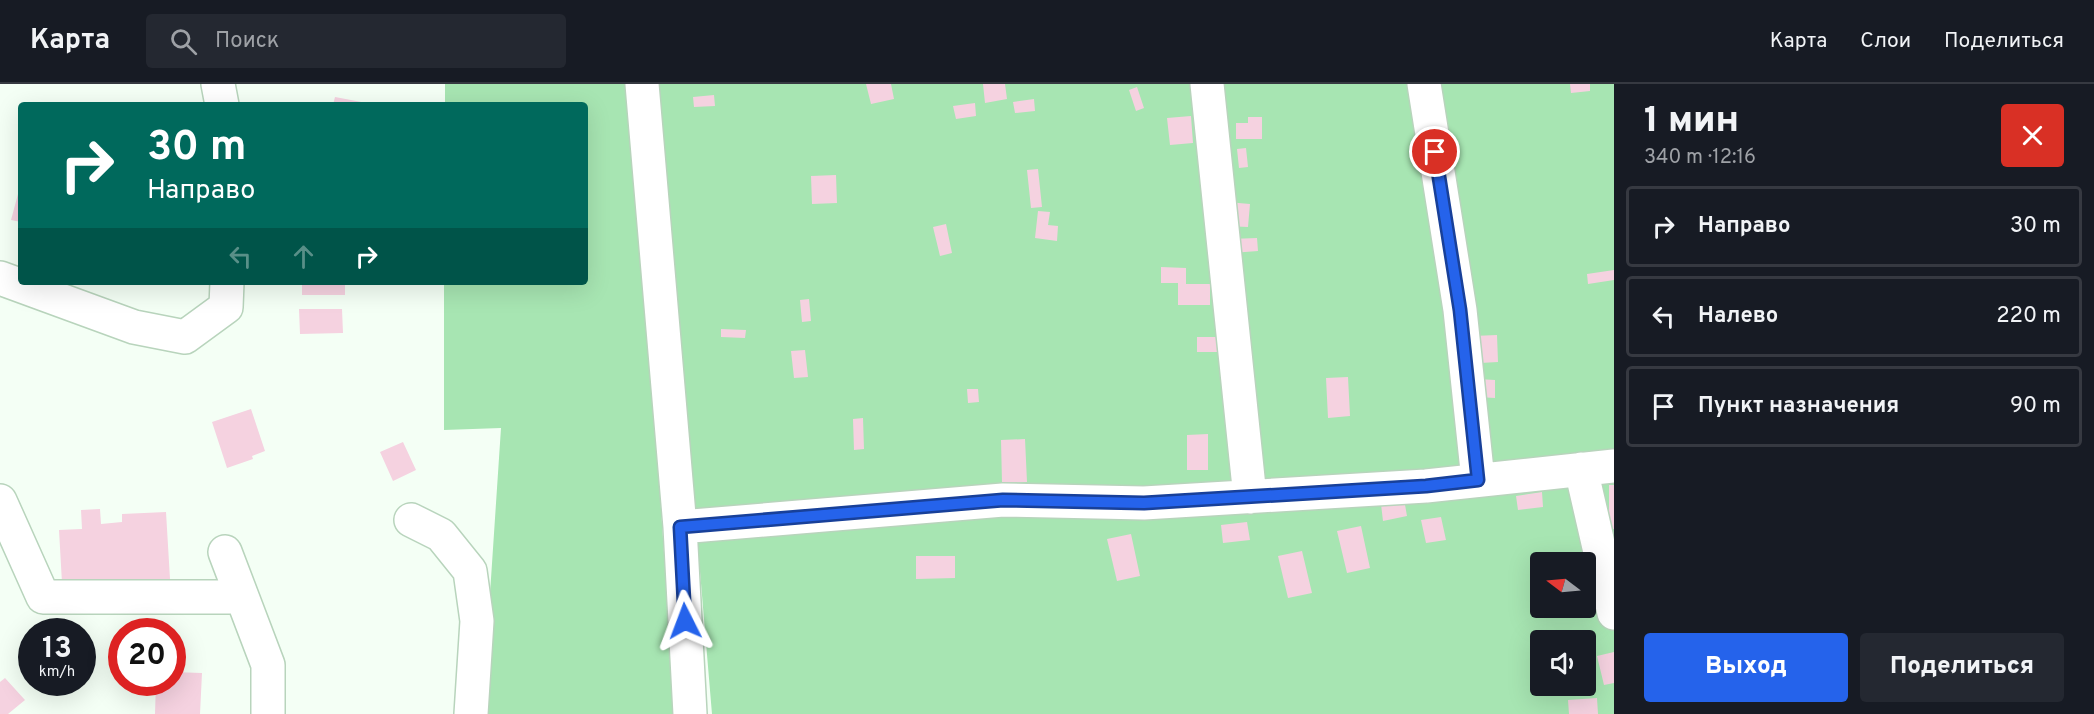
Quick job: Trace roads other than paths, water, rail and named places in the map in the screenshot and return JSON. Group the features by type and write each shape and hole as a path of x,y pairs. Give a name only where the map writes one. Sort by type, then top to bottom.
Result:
{"street":[{"path":"218,84 221,102"},
{"path":"642,84 680,527 690,714"},
{"path":"1207,84 1250,496"},
{"path":"1424,84 1460,310 1478,480"},
{"path":"0,278 18,285"},
{"path":"19,285 134,327 185,337 226,307 227,285"},
{"path":"680,527 1003,500 1144,503 1478,480 1614,466"},
{"path":"1581,470 1614,613"},
{"path":"0,501 43,597 242,597"},
{"path":"411,520 441,535 470,571 477,621 471,714"},
{"path":"225,552 268,665 268,714"}]}
